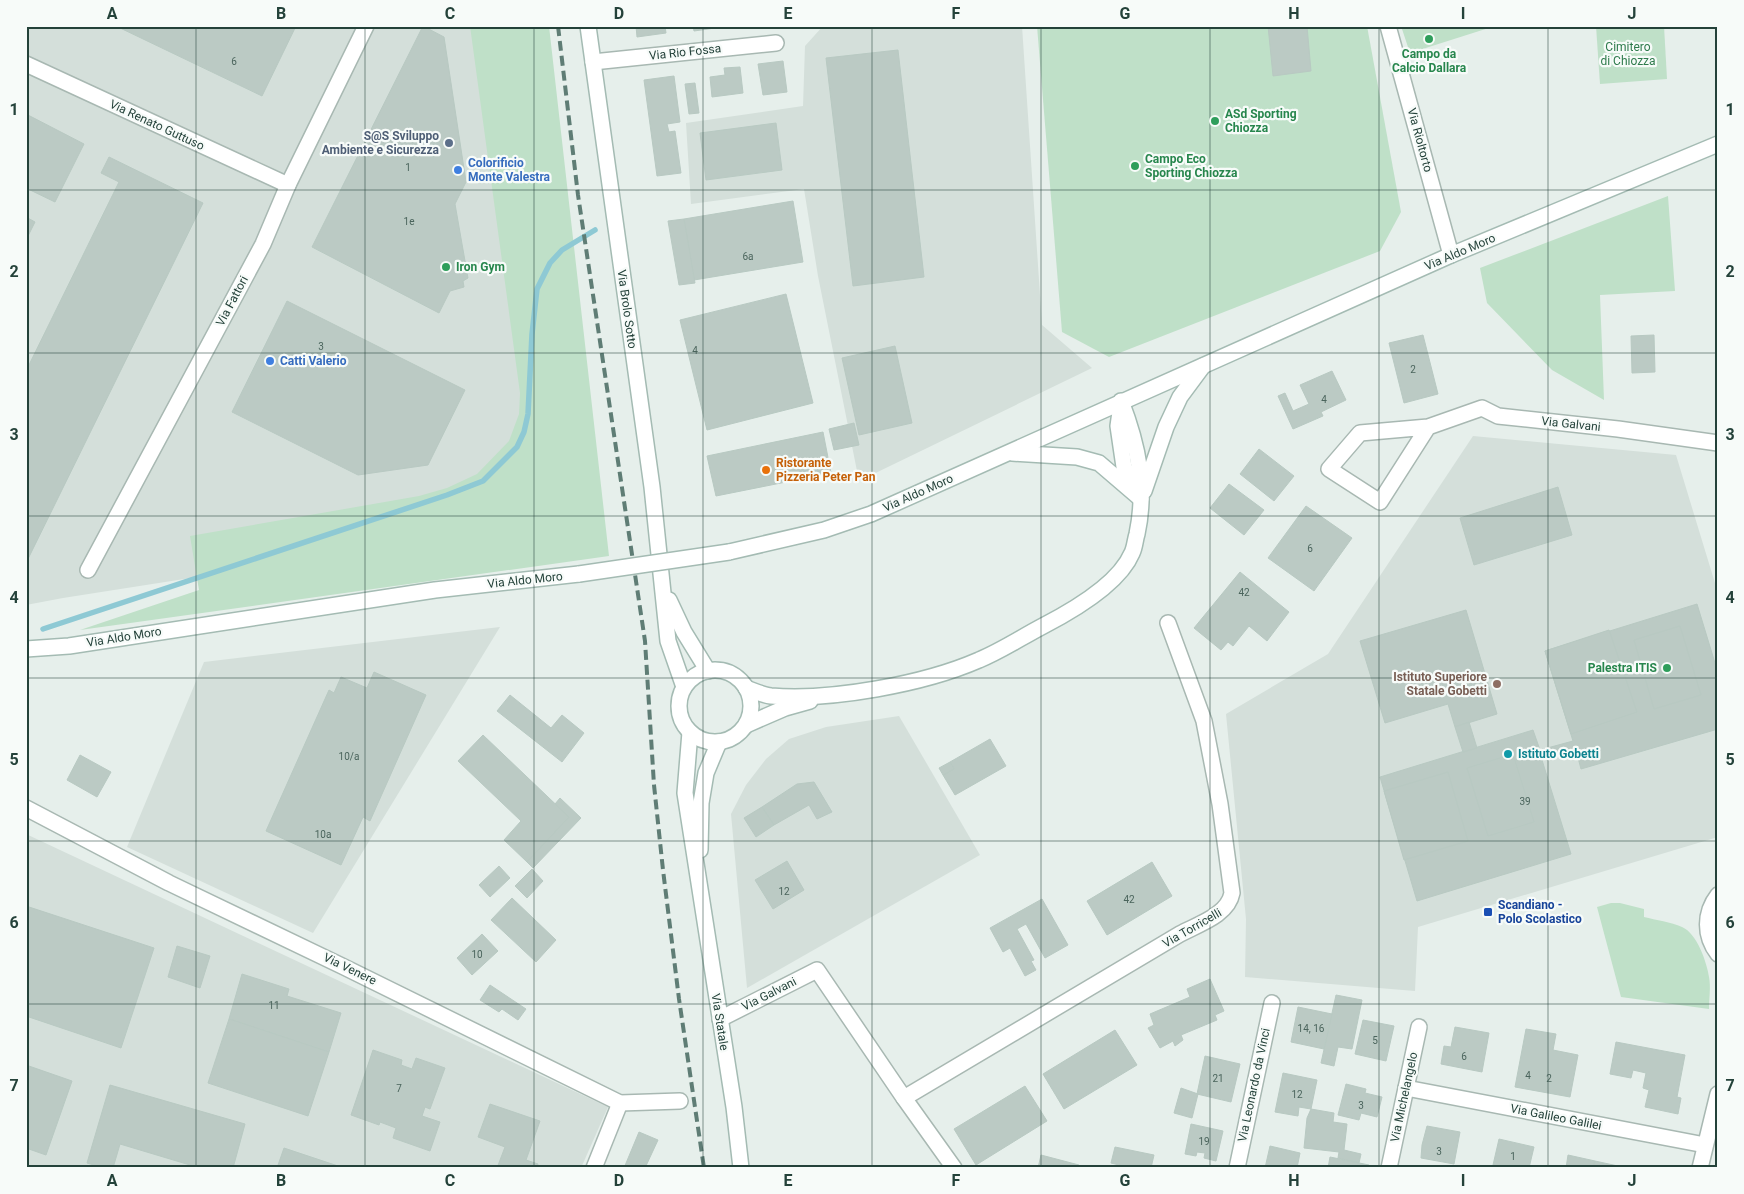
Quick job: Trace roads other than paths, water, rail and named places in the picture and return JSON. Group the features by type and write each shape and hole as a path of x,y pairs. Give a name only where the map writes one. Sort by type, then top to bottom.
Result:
{"street":[{"name":"Via Fattori","path":"88,570 263,244 288,185 366,26"},
{"name":"Via Brolo Sotto","path":"588,26 651,478 668,641 684,687"},
{"name":"Via Rioltorto","path":"1388,26 1451,255"},
{"name":"Via Rio Fossa","path":"593,62 776,42"},
{"name":"Via Renato Guttuso","path":"26,64 288,185"},
{"name":"Via Aldo Moro","path":"26,649 79,644 435,590 579,574 729,552 824,530 871,514 1451,255 1718,144"},
{"path":"690,732 708,742 719,742 734,737 746,725 785,708 831,695 936,676 980,660 1071,612 1109,584 1132,553 1138,527 1141,499 1163,435 1180,397 1204,364"},
{"path":"1121,401 1118,426 1124,467 1141,499"},
{"name":"Via Galvani","path":"1428,427 1380,502 1330,469 1360,433 1428,427 1482,408 1498,416 1618,429 1718,443"},
{"name":"Via Aldo Moro","path":"1008,452 1077,456 1099,463 1141,499"},
{"name":"Via Brolo Sotto","path":"664,591 684,632 708,671"},
{"name":"Via Torricelli","path":"904,1098 1180,934 1223,911 1231,903 1232,893 1220,804 1204,721 1168,623"},
{"path":"684,687 698,674 717,670 733,676 746,688 770,696 831,695"},
{"name":"Via Statale","path":"684,687 680,696 680,715 690,732 685,793 689,829 699,876 734,1107 741,1168"},
{"path":"746,688 751,707 746,725"},
{"name":"Via Statale","path":"699,876 701,803 706,773 719,742"},
{"name":"Via Venere","path":"26,808 169,883 620,1103 680,1102"},
{"path":"1718,895 1713,901 1707,919 1709,938 1718,954"},
{"name":"Via Galvani","path":"720,1019 818,970 904,1098"},
{"name":"Via Leonardo da Vinci","path":"1237,1168 1272,1003"},
{"name":"Via Michelangelo","path":"1389,1168 1419,1027"},
{"name":"Via Galileo Galilei","path":"1406,1088 1705,1145"},
{"path":"1700,1168 1718,1094"},
{"path":"904,1098 954,1168"},
{"path":"594,1168 620,1103"}],"waterway":[{"path":"43,629 447,495 483,481 517,447 524,432 528,414 532,334 537,289 550,263 562,250 595,230"}],"railway":[{"path":"558,26 578,195 645,641 654,785 663,870 679,999 704,1168"}],"place":[{"name":"Campo da Calcio Dallara","path":"1429,39"},
{"name":"ASd Sporting Chiozza","path":"1215,121"},
{"name":"S@S Sviluppo Ambiente e Sicurezza","path":"449,143"},
{"name":"Campo Eco Sporting Chiozza","path":"1135,166"},
{"name":"Colorificio Monte Valestra","path":"458,170"},
{"name":"Iron Gym","path":"446,267"},
{"name":"Catti Valerio","path":"270,361"},
{"name":"Ristorante Pizzeria Peter Pan","path":"766,470"},
{"name":"Palestra ITIS","path":"1667,668"},
{"name":"Istituto Superiore Statale Gobetti","path":"1497,684"},
{"name":"Istituto Gobetti","path":"1508,754"},
{"name":"Scandiano - Polo Scolastico","path":"1488,912"}],"park label":[{"name":"Cimitero di Chiozza","path":"1628,54"}]}
